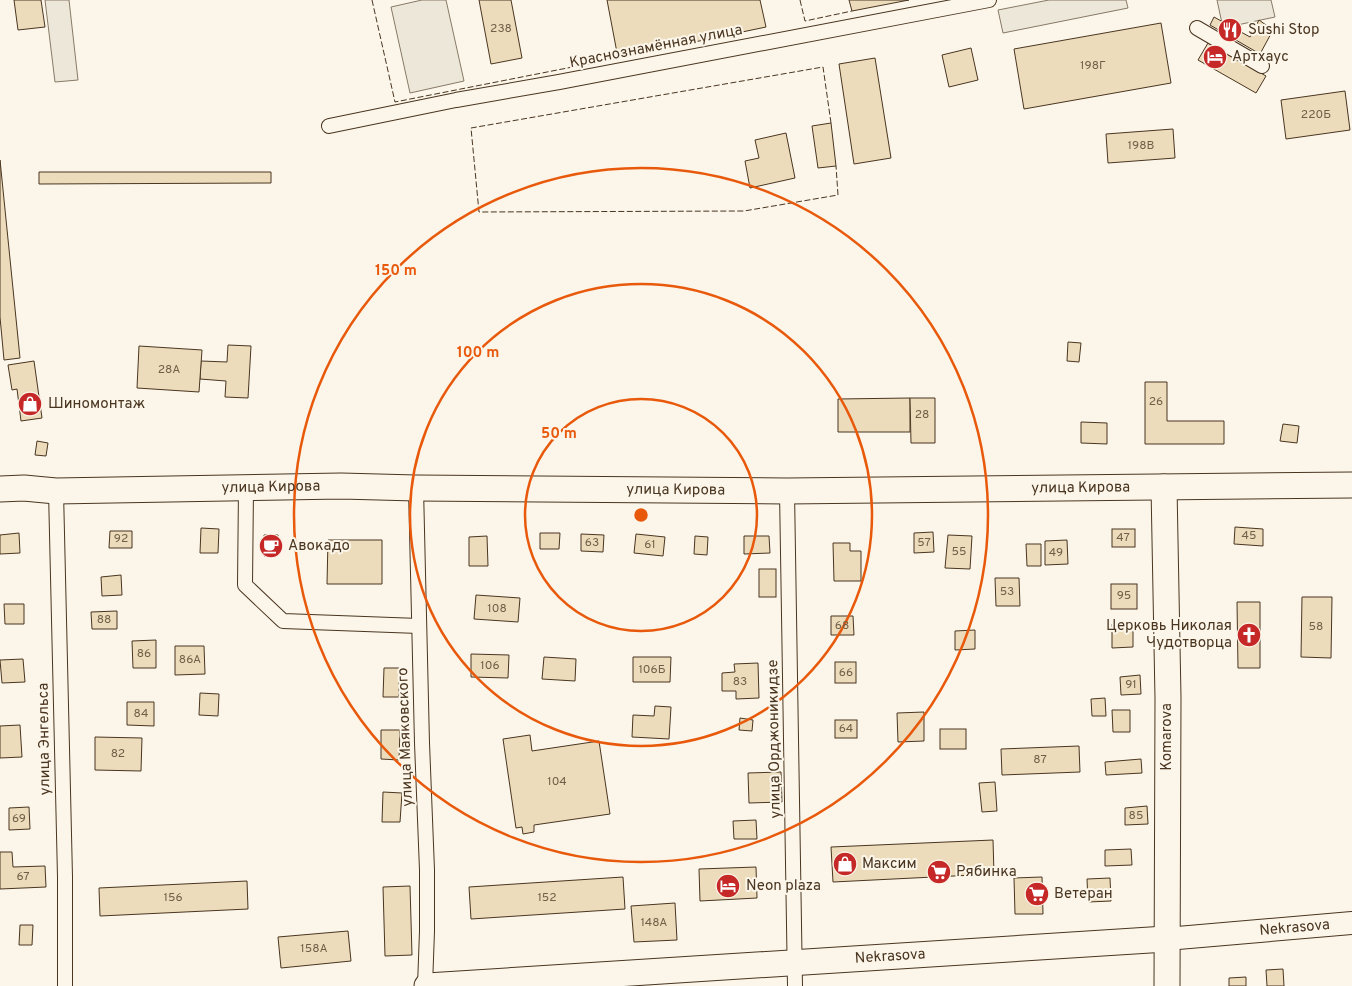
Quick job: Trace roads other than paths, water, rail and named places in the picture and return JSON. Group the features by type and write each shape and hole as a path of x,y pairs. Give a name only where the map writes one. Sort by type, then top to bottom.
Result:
{"highway":[{"name":"улица Кирова","path":"0,489 341,486 787,491 1352,485"},
{"name":"Komarova","path":"1164,487 1168,698 1167,986"},
{"name":"Nekrasova","path":"426,986 795,974 1166,939"}],"main road":[{"name":"Nekrasova","path":"1166,939 1352,923"}],"street":[{"name":"Краснознамённая улица","path":"329,126 456,100 989,0"},
{"path":"1197,28 1262,66"},
{"path":"246,488 245,585 283,621 419,626"},
{"name":"улица Маяковского","path":"416,488 427,870 426,986"},
{"name":"улица Энгельса","path":"56,490 65,877 65,986"},
{"name":"улица Орджоникидзе","path":"787,491 795,974"}],"place":[{"name":"Sushi Stop","path":"1230,30"},
{"name":"Артхаус","path":"1215,57"},
{"name":"Шиномонтаж","path":"30,404"},
{"name":"Авокадо","path":"271,546"},
{"name":"Церковь Николая Чудотворца","path":"1249,635"},
{"name":"Максим","path":"845,864"},
{"name":"Рябинка","path":"939,872"},
{"name":"Neon plaza","path":"728,886"},
{"name":"Ветеран","path":"1037,894"}]}
